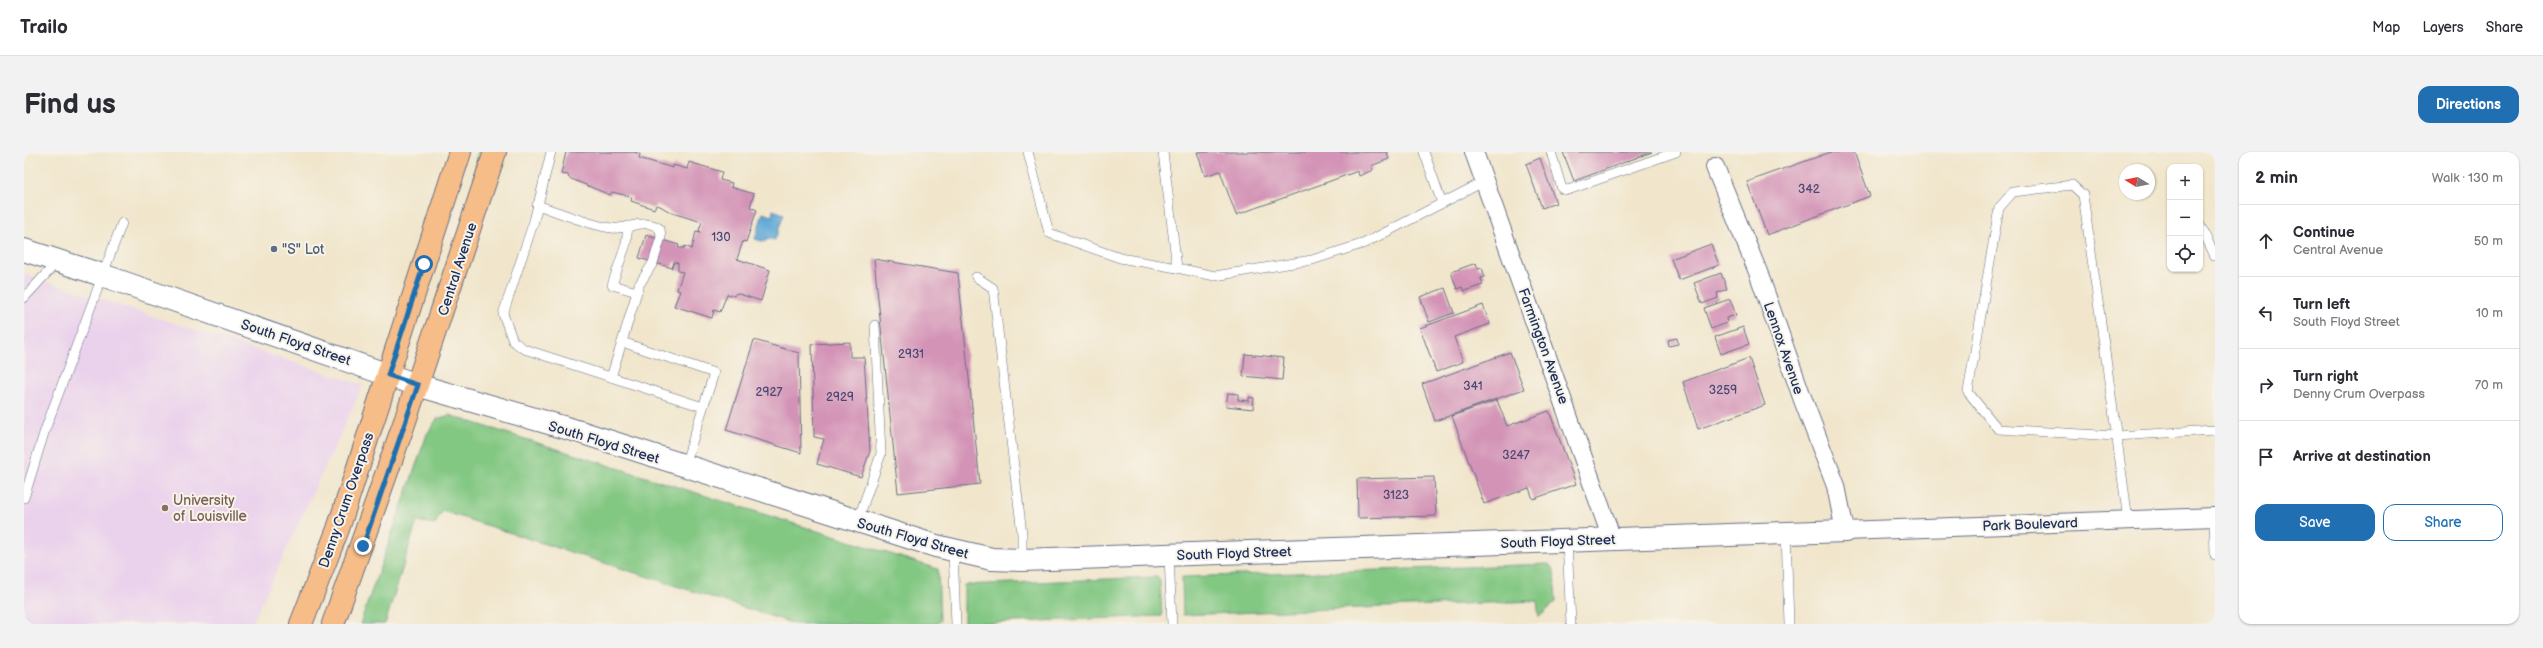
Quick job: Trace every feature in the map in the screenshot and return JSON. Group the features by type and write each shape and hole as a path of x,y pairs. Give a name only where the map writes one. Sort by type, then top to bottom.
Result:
{"main road":[{"path":"388,375 460,152"},
{"name":"Central Avenue","path":"418,385 495,152"},
{"name":"Denny Crum Overpass","path":"301,624 338,529 388,375"},
{"path":"333,624 418,385"}],"street":[{"name":"Farmington Avenue","path":"1474,152 1612,539"},
{"name":"Lennox Avenue","path":"1716,167 1758,272 1802,400 1836,486 1845,531"},
{"name":"South Floyd Street","path":"24,250 102,275 418,385 580,432 857,522 953,551 992,559 1022,560 1169,556 1845,531"},
{"name":"Park Boulevard","path":"1845,531 2214,517"}],"lane":[{"path":"551,152 537,205 503,314 513,341 524,349 703,407"},
{"path":"1028,152 1049,233 1120,258 1215,276 1312,260 1365,243 1485,181"},
{"path":"1162,152 1177,268"},
{"path":"1424,152 1442,203"},
{"path":"1551,152 1562,189 1568,190 1676,152"},
{"path":"2128,520 2116,436 2083,195 2072,185 2013,192 1999,208 1968,392 1998,428 2116,436 2215,430"},
{"path":"537,205 612,228 644,223 654,225 660,229 660,237 653,263 637,292 611,377"},
{"path":"24,498 45,430 122,223"},
{"path":"628,226 626,244 612,284 637,292"},
{"path":"2203,231 2215,256"},
{"path":"24,298 58,260"},
{"path":"976,277 993,288 1022,534 1022,560"},
{"path":"857,522 881,454 874,325"},
{"path":"622,342 714,373 684,466"},
{"path":"2214,517 2215,555"},
{"path":"1786,532 1789,624"},
{"path":"1567,541 1571,624"},
{"path":"947,624 956,620 953,551"},
{"path":"1169,556 1172,624"}],"shaded area":[{"name":"University of Louisville","path":"24,274 363,385 252,624 24,624"}],"green space":[{"path":"478,152 484,152 476,178 474,178"},
{"path":"449,415 938,569 940,621 937,624 795,624 442,511 435,524 417,521 385,624 360,624 427,434 437,419"},
{"path":"1549,564 1554,570 1556,602 1539,617 1537,601 1183,615 1182,577"},
{"path":"1159,578 1160,581 1162,616 964,624 964,585"}],"water":[{"path":"773,210 784,214 775,240 767,238 765,242 755,239 763,213 772,216"}],"building":[{"path":"566,152 634,152 640,154 639,158 673,168 673,165 687,169 689,162 722,172 720,180 732,183 731,187 754,194 750,207 757,210 746,242 743,241 737,259 770,270 761,301 736,293 734,296 727,294 720,312 714,310 712,318 674,306 680,291 677,290 683,272 678,271 678,263 674,262 672,268 639,258 646,235 679,245 678,248 684,248 685,246 692,249 696,231 701,232 699,230 702,222 672,213 660,206 656,205 654,209 631,201 632,197 612,192 610,195 569,178 568,175 561,174"},
{"path":"1197,152 1387,152 1389,159 1371,166 1373,170 1359,176 1358,171 1236,215 1220,171 1205,176"},
{"path":"1563,152 1652,152 1574,181"},
{"path":"1831,152 1854,152 1870,196 1767,235 1747,182"},
{"path":"1540,158 1556,203 1542,208 1526,164"},
{"path":"1711,244 1719,265 1679,280 1671,259"},
{"path":"874,259 958,273 980,484 898,493"},
{"path":"1476,263 1478,269 1482,268 1485,277 1481,278 1483,285 1464,291 1462,287 1457,289 1451,272"},
{"path":"1721,273 1727,289 1717,293 1718,298 1702,304 1694,283"},
{"path":"1445,288 1454,313 1429,322 1420,297"},
{"path":"1730,299 1736,315 1726,318 1727,323 1711,329 1704,308"},
{"path":"1483,305 1490,324 1454,337 1463,362 1436,372 1420,328"},
{"path":"1743,327 1749,344 1721,354 1715,337"},
{"path":"1677,338 1678,344 1669,346 1668,340"},
{"path":"754,340 799,353 801,453 726,430"},
{"path":"850,342 850,357 864,357 870,451 861,477 817,464 824,439 814,437 812,344"},
{"path":"1510,352 1524,389 1435,421 1422,384"},
{"path":"1245,354 1284,358 1282,380 1243,376"},
{"path":"1749,358 1765,405 1698,429 1683,382"},
{"path":"1228,393 1238,394 1238,400 1249,401 1249,397 1254,398 1253,409 1226,406"},
{"path":"1497,400 1507,426 1549,411 1576,484 1533,499 1529,488 1484,504 1452,416"},
{"path":"1434,477 1436,516 1358,518 1357,479"}],"place":[{"name":"\"S\" Lot","path":"274,249"},
{"name":"University of Louisville","path":"165,508"}],"route":[{"path":"363,546 418,385 388,375 424,264"}]}
